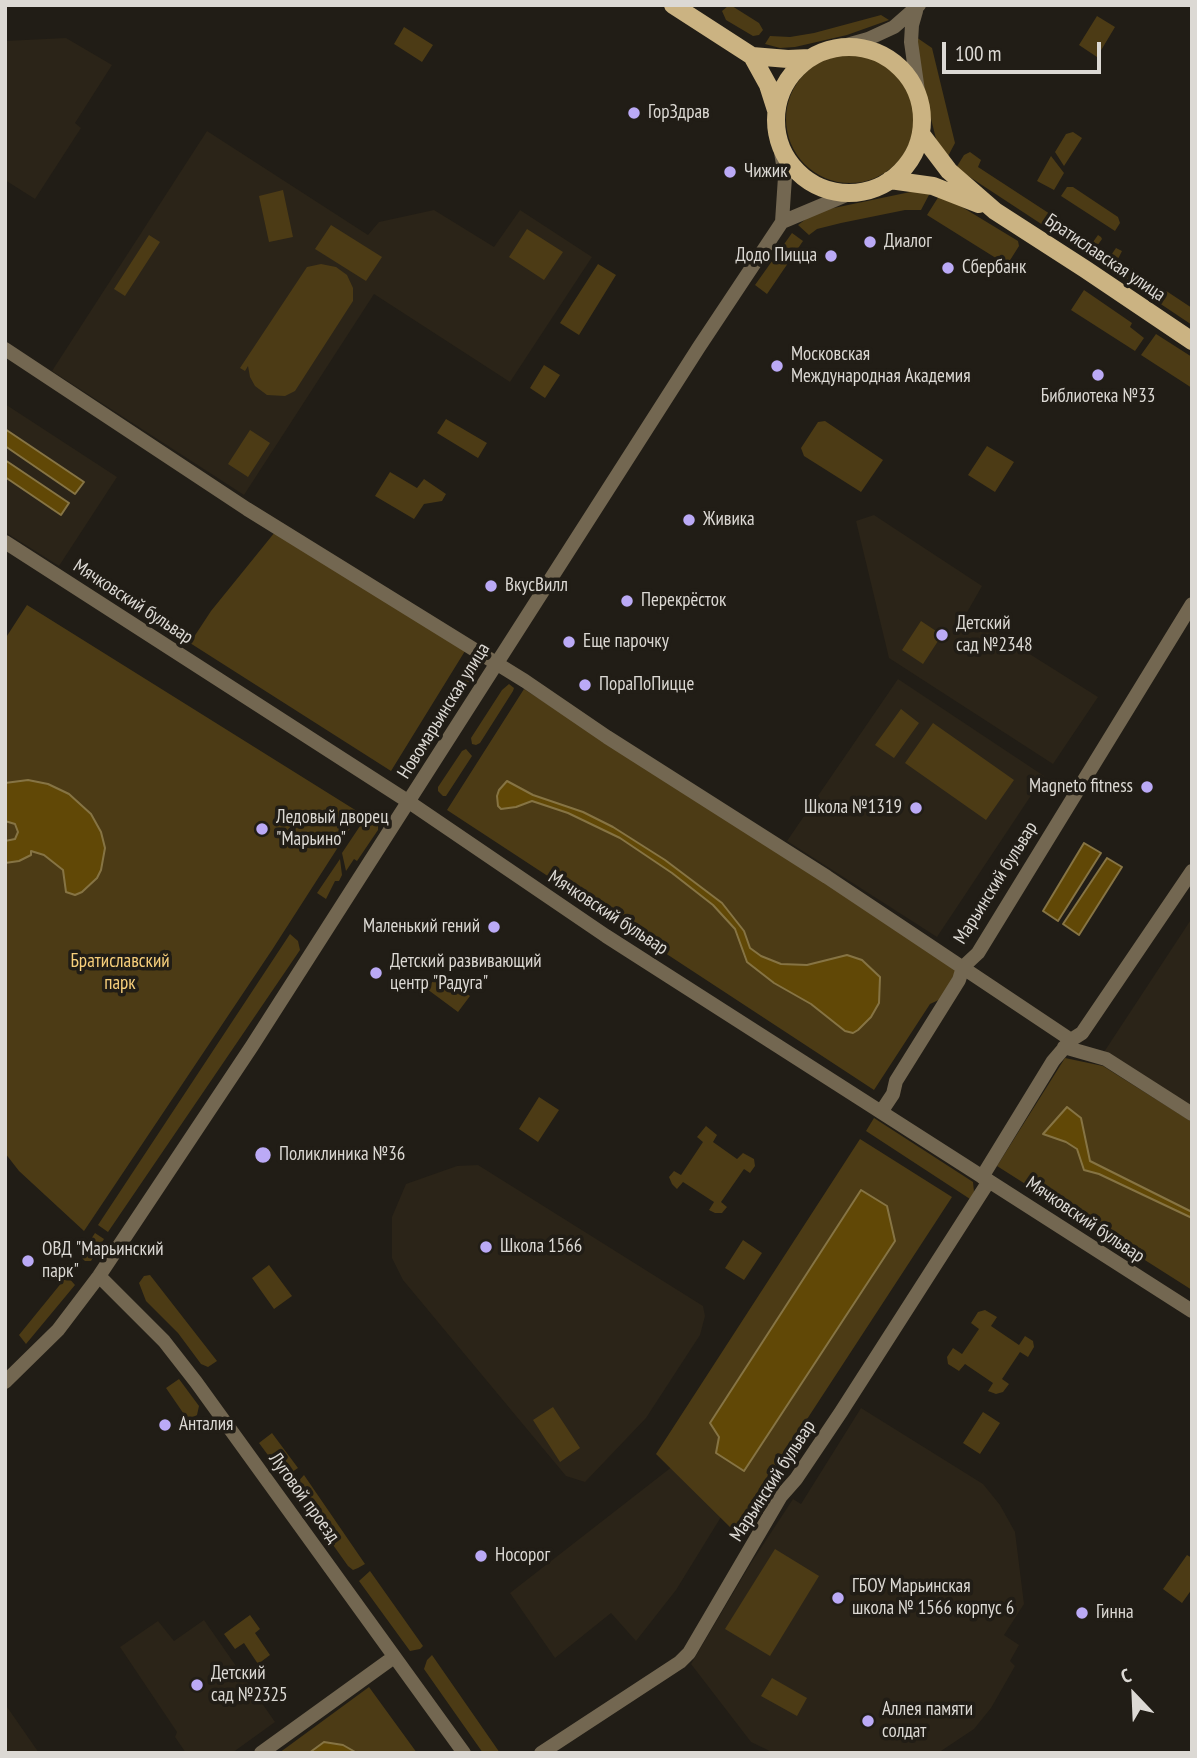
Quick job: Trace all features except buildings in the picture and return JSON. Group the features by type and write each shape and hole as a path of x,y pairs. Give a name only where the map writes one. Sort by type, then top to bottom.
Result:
{"main road":[{"path":"673,5 752,57 768,85 776,110 777,135 787,160 808,181 829,190 851,193"},
{"path":"776,110 784,86 799,65 836,48 853,47 871,50 887,57 901,68 919,98 921,134"},
{"path":"752,57 810,58"},
{"name":"Братиславская улица","path":"851,193 871,189 890,180 910,160 921,134"},
{"name":"Братиславская улица","path":"921,134 945,167 995,211 1192,341"},
{"name":"Братиславская улица","path":"890,180 933,186 995,211"}],"street":[{"path":"836,48 900,24 918,7"},
{"path":"918,7 912,25 911,42 919,98"},
{"name":"Новомарьинская улица","path":"5,1382 58,1330 99,1276 252,1046 699,347 782,222 785,177 780,146"},
{"path":"782,222 851,193"},
{"path":"5,349 214,488 496,664 963,967 1068,1043 1106,1059 1192,1114"},
{"name":"Мячковский бульвар","path":"5,542 409,802 606,936 1192,1311"},
{"name":"Марьинский бульвар","path":"881,1112 893,1094 896,1081 959,980 963,967 978,953 1192,604"},
{"name":"Марьинский бульвар","path":"541,1753 680,1662 689,1653 781,1496 796,1479 833,1423 1068,1043 1082,1033 1192,871"},
{"name":"Луговой проезд","path":"99,1276 141,1316 188,1371 464,1753"},
{"path":"261,1753 394,1657"}],"shaded area":[{"path":"66,38 112,65 75,123 81,128 35,199 5,180 5,41"},
{"path":"207,131 368,235 379,222 434,210 494,247 520,210 592,257 510,382 374,294 244,495 52,371"},
{"path":"5,404 117,477 59,566 5,532"},
{"path":"5,429 84,482 75,494 5,446"},
{"path":"5,460 69,503 61,515 5,477"},
{"name":"Детский сад №2348","path":"874,515 982,586 966,614 1098,697 1053,764 889,658 856,521"},
{"name":"Школа №1319","path":"898,679 1044,776 937,937 787,841"},
{"path":"28,780 48,784 69,794 91,814 101,832 105,848 101,870 97,878 82,892 75,895 66,892 63,870 44,855 31,851 31,855 19,861 5,863 5,841 15,839 18,832 15,824 5,821 5,783"},
{"path":"507,781 533,795 583,812 613,827 665,860 722,903 744,931 750,948 761,956 781,964 807,965 847,955 862,960 880,977 879,1003 871,1017 853,1033 845,1031 811,1004 774,983 747,962 735,929 713,905 620,838 568,813 532,801 501,809 497,796"},
{"path":"1084,843 1101,853 1058,921 1043,911"},
{"path":"1107,858 1122,867 1079,935 1063,924"},
{"path":"1192,918 1192,1109 1104,1052"},
{"path":"1067,1107 1081,1118 1090,1161 1192,1212 1192,1218 1099,1174 1084,1170 1077,1149 1043,1134"},
{"path":"478,1165 703,1306 705,1316 700,1335 646,1418 585,1482 566,1476 403,1280 392,1258 392,1217 406,1184 457,1166"},
{"path":"861,1190 887,1206 895,1241 744,1471 716,1453 719,1437 710,1423"},
{"name":"ГБОУ Марьинская школа № 1566 корпус 6","path":"861,1408 983,1484 1000,1505 1015,1532 1024,1604 1004,1635 1019,1645 1010,1661 1015,1666 991,1708 974,1729 938,1753 774,1753 751,1742 691,1664 793,1499 801,1504"},
{"path":"673,1466 721,1517 676,1590 636,1641 611,1613 555,1658 510,1593"},
{"name":"Детский сад №2325","path":"204,1620 275,1722 232,1753 186,1753 175,1737 177,1732 120,1647 158,1621 174,1641"},
{"path":"5,1704 39,1753 5,1753"},
{"path":"324,1742 343,1745 357,1753 309,1753"}],"green space":[{"path":"728,6 759,23 763,30 759,35 753,36 726,20 722,11"},
{"path":"881,15 889,20 847,35 795,47 780,48 765,44 770,36 790,37 814,33"},
{"path":"1097,16 1115,27 1097,57 1079,45"},
{"path":"404,27 433,45 422,62 394,44"},
{"path":"916,37 932,48 955,143 946,160 937,143 924,90"},
{"path":"850,55 874,60 895,74 909,95 914,119 909,143 895,164 874,178 850,183 826,178 805,164 791,143 786,119 791,95 805,74 826,60"},
{"path":"1073,132 1082,138 1064,166 1055,152 1066,134"},
{"path":"970,152 981,160 978,167 1093,242 1098,235 1101,237 1090,256 956,168 964,155"},
{"path":"1051,156 1064,173 1054,190 1037,181"},
{"path":"1067,187 1073,187 1118,217 1120,223 1115,231 1061,196"},
{"path":"283,190 293,237 269,242 259,196"},
{"path":"915,191 930,193 921,210 905,210 841,223 817,229 809,235 798,225 810,216 829,209"},
{"path":"939,196 1018,241 1019,246 1007,265 927,215"},
{"path":"331,225 382,257 366,281 315,249"},
{"path":"527,229 563,252 544,280 509,257"},
{"path":"792,233 803,241 767,294 755,285"},
{"path":"149,235 160,242 125,296 114,289"},
{"path":"1116,248 1122,251 1118,259 1192,308 1192,325 1107,268 1107,261"},
{"path":"321,264 336,267 347,275 353,288 353,301 295,391 285,396 267,395 255,386 248,366 245,371 240,368 307,267"},
{"path":"598,264 616,275 579,335 560,323"},
{"path":"1084,290 1132,323 1130,327 1144,338 1135,351 1071,310"},
{"path":"1156,334 1192,357 1192,388 1141,355"},
{"path":"544,365 560,375 545,398 530,388"},
{"path":"446,419 487,443 478,458 437,433"},
{"path":"825,421 883,460 861,492 804,456 801,448 818,422"},
{"path":"250,430 270,443 248,477 228,464"},
{"path":"987,446 1014,462 995,492 968,475"},
{"path":"390,472 417,488 424,479 446,494 442,501 424,504 414,519 375,496"},
{"path":"275,532 465,651 391,771 190,643 211,611"},
{"name":"Братиславский парк","path":"27,605 360,813 84,1231 19,1171 5,1153 5,639"},
{"path":"921,621 942,635 923,664 902,650"},
{"path":"473,655 479,663 477,669 411,774 405,770 405,766"},
{"path":"509,684 514,688 513,691 480,743 472,744 471,738 502,690"},
{"path":"524,689 957,968 943,998 930,1004 874,1090 447,810"},
{"path":"901,709 919,723 894,758 875,745"},
{"path":"933,723 1014,780 986,820 905,763"},
{"path":"466,749 472,756 446,796 443,796 438,787"},
{"path":"366,817 378,825 378,830 357,861 354,859 346,871 342,853"},
{"path":"340,859 342,875 339,881 335,881 326,899 317,893"},
{"path":"290,934 298,941 300,950 108,1232 98,1225"},
{"path":"439,973 470,996 458,1012 427,989"},
{"path":"1065,1058 1103,1066 1192,1122 1192,1290 997,1166"},
{"path":"539,1097 559,1110 538,1142 519,1129"},
{"path":"874,1118 973,1182 974,1192 970,1199 866,1131"},
{"path":"706,1126 717,1135 713,1142 737,1159 743,1153 754,1159 755,1166 750,1173 744,1169 721,1202 727,1207 722,1213 709,1210 714,1202 683,1182 677,1189 669,1177 674,1171 681,1175 703,1142 697,1137"},
{"path":"860,1139 952,1197 734,1531 656,1454"},
{"path":"95,1233 104,1239 91,1261 85,1261 80,1256"},
{"path":"743,1240 762,1253 744,1280 725,1268"},
{"path":"269,1265 292,1296 274,1309 252,1278"},
{"path":"150,1275 217,1361 208,1367 201,1364 178,1333 146,1301 139,1283 144,1276"},
{"path":"67,1276 75,1285 26,1344 19,1335"},
{"path":"985,1310 997,1317 991,1326 1019,1345 1025,1336 1033,1341 1034,1347 1028,1357 1020,1352 1002,1379 1009,1384 1003,1392 996,1394 988,1391 993,1383 965,1364 959,1371 948,1364 947,1357 953,1348 962,1354 979,1329 971,1323 978,1312"},
{"path":"179,1379 199,1406 197,1415 188,1420 166,1388"},
{"path":"553,1407 580,1448 560,1462 533,1420"},
{"path":"983,1412 1000,1423 980,1454 963,1443"},
{"path":"272,1433 298,1468 289,1474 279,1470 259,1443"},
{"path":"304,1475 365,1564 353,1570 348,1566 294,1490 294,1486"},
{"path":"775,1549 819,1576 770,1656 725,1629"},
{"path":"1187,1555 1192,1558 1192,1589 1182,1603 1163,1589"},
{"path":"370,1571 423,1646 420,1649 410,1651 359,1581"},
{"path":"250,1615 260,1629 255,1633 270,1655 258,1664 244,1643 235,1649 224,1634"},
{"path":"432,1655 500,1753 483,1753 424,1669"},
{"path":"772,1678 807,1698 797,1716 761,1696"},
{"path":"369,1687 417,1753 279,1753"}],"place":[{"name":"ГорЗдрав","path":"634,113"},
{"name":"Чижик","path":"730,172"},
{"name":"Диалог","path":"870,242"},
{"name":"Додо Пицца","path":"831,256"},
{"name":"Сбербанк","path":"948,268"},
{"name":"Московская Международная Академия","path":"777,366"},
{"name":"Библиотека №33","path":"1098,375"},
{"name":"Живика","path":"689,520"},
{"name":"ВкусВилл","path":"491,586"},
{"name":"Перекрёсток","path":"627,601"},
{"name":"Детский сад №2348","path":"942,635"},
{"name":"Еще парочку","path":"569,642"},
{"name":"ПораПоПицце","path":"585,685"},
{"name":"Magneto fitness","path":"1147,787"},
{"name":"Школа №1319","path":"916,808"},
{"name":"Ледовый дворец \"Марьино\"","path":"262,829"},
{"name":"Маленький гений","path":"494,927"},
{"name":"Детский развивающий центр \"Радуга\"","path":"376,973"},
{"name":"Поликлиника №36","path":"263,1155"},
{"name":"Школа 1566","path":"486,1247"},
{"name":"ОВД \"Марьинский парк\"","path":"28,1261"},
{"name":"Анталия","path":"165,1425"},
{"name":"Носорог","path":"481,1556"},
{"name":"ГБОУ Марьинская школа № 1566 корпус 6","path":"838,1598"},
{"name":"Гинна","path":"1082,1613"},
{"name":"Детский сад №2325","path":"197,1685"},
{"name":"Аллея памяти солдат","path":"868,1721"}]}
